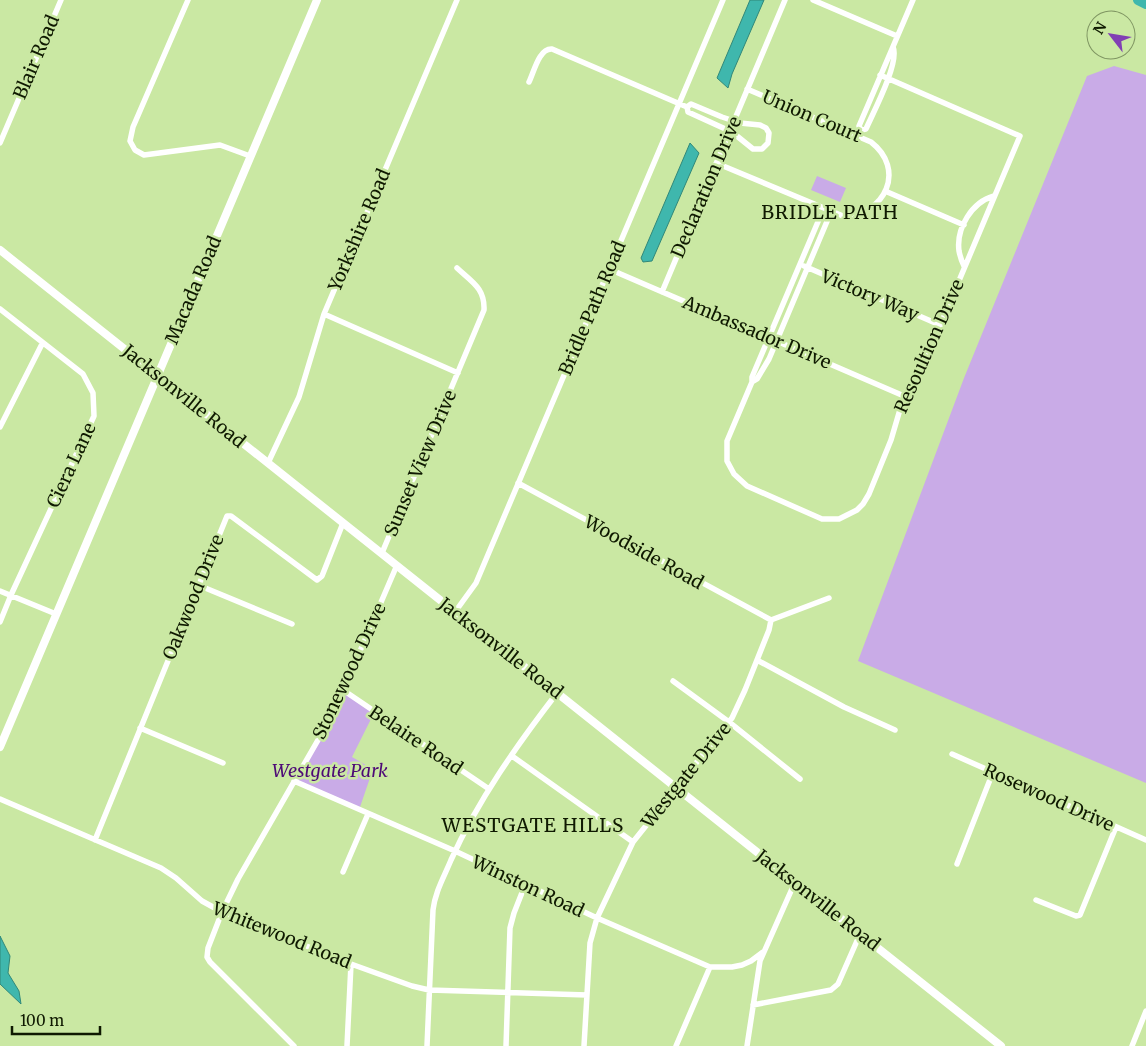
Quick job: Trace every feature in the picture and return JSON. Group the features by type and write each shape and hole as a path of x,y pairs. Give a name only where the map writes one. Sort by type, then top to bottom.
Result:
{"street":[{"name":"Blair Road","path":"0,143 61,0"},
{"path":"188,0 133,127 130,141 135,150 144,155 217,145 250,156"},
{"name":"Macada Road","path":"0,747 316,0"},
{"name":"Yorkshire Road","path":"268,463 299,397 324,314 457,0"},
{"name":"Bridle Path Road","path":"455,612 476,583 723,0"},
{"name":"Declaration Drive","path":"662,292 785,0"},
{"path":"813,0 897,36"},
{"path":"894,48 891,49 859,126 860,133 866,129 888,79 893,66 897,36 913,0"},
{"path":"529,82 542,53 550,49 687,107 691,104 734,121 760,125 770,135 768,143 762,149 753,149 730,131 688,112 687,107"},
{"name":"Resoultion Drive","path":"752,382 764,368 776,341 828,219 827,212 820,217 752,377 752,382 727,441 727,457 730,468 738,479 747,486 825,520 835,520 848,516 860,507 866,499 888,448 904,396 940,325 1020,136 880,76"},
{"name":"Union Court","path":"747,89 860,133 873,143 886,160 889,180 885,191"},
{"path":"716,163 827,212 843,216 861,214 876,204 885,191 964,225"},
{"name":"Resoultion Drive","path":"964,266 959,251 960,237 964,225 976,205 986,198 994,196"},
{"name":"Jacksonville Road","path":"0,250 1001,1046"},
{"name":"Victory Way","path":"800,264 940,325"},
{"name":"Sunset View Drive","path":"382,554 484,310 482,292 457,268"},
{"name":"Ambassador Drive","path":"609,268 904,396"},
{"name":"Ciera Lane","path":"0,309 42,344 83,374 93,393 94,416 0,622"},
{"path":"324,314 458,373"},
{"path":"0,427 42,344"},
{"name":"Woodside Road","path":"518,483 771,620"},
{"name":"Oakwood Drive","path":"95,840 198,585 228,516 231,516 317,580 322,576 343,523"},
{"name":"Stonewood Drive","path":"294,1046 210,962 208,948 238,878 333,714 397,565"},
{"path":"198,585 292,624"},
{"path":"0,591 56,614"},
{"path":"771,620 829,598"},
{"name":"Westgate Drive","path":"584,1046 590,943 597,918 633,842 729,722 738,706 757,660 771,620"},
{"path":"757,660 844,707 895,730"},
{"path":"673,681 729,722 800,779"},
{"name":"Belaire Road","path":"343,690 489,789"},
{"path":"427,1046 434,904 438,890 455,852 489,789 557,693"},
{"path":"140,728 223,763"},
{"name":"Rosewood Drive","path":"952,754 1146,840"},
{"path":"512,756 633,842"},
{"path":"957,864 993,772"},
{"name":"Winston Road","path":"294,781 710,967 726,968 742,965 763,952"},
{"name":"Whitewood Road","path":"0,798 169,873 202,901 222,912 351,964 412,986 429,990 587,995"},
{"path":"344,872 368,814"},
{"path":"1036,900 1076,916 1080,915 1116,827"},
{"path":"747,1046 758,972 763,952 795,882"},
{"path":"506,1046 512,921 526,885"},
{"path":"753,1005 824,992 836,986 860,934"},
{"path":"347,1046 351,964"},
{"path":"676,1046 710,967"},
{"path":"1132,1046 1146,1011"}],"green space":[{"path":"1114,66 1146,75 1146,783 858,661 964,378 1087,76"},
{"path":"817,176 846,188 840,202 811,190"},
{"name":"Westgate Park","path":"343,690 375,711 352,757 373,769 359,810 294,781"}],"water":[{"path":"750,0 764,0 732,74 728,88 717,78"},
{"path":"690,143 699,153 652,261 643,262 641,258"},
{"path":"0,936 10,956 8,973 19,991 21,1004 0,984"}],"waterway":[{"path":"1138,0 1146,4"}],"district":[{"name":"BRIDLE PATH","path":"830,212"},
{"name":"WESTGATE HILLS","path":"533,825"}]}
